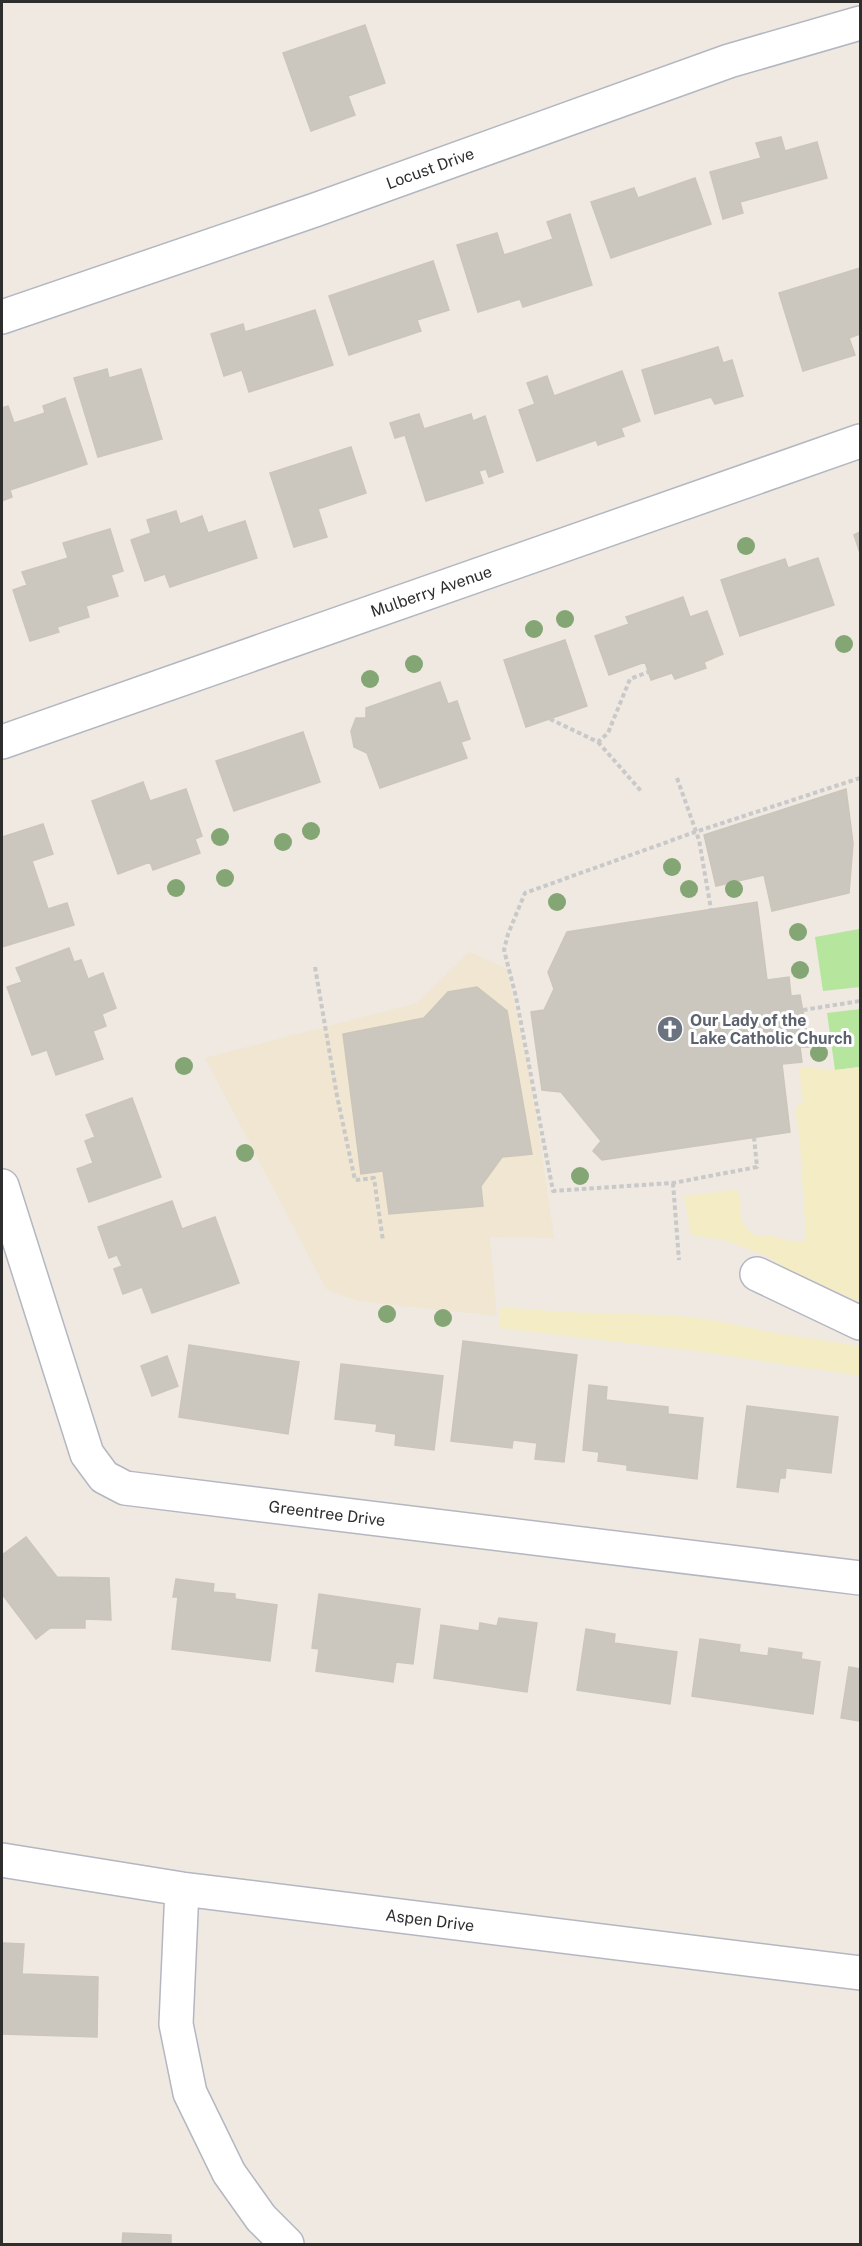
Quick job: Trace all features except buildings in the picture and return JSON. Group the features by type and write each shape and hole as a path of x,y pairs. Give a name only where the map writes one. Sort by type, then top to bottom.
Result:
{"street":[{"name":"Locust Drive","path":"2,317 315,210 729,62 861,23"},
{"name":"Mulberry Avenue","path":"2,742 861,441"},
{"name":"Greentree Drive","path":"2,1186 87,1454 104,1477 125,1488 861,1578"},
{"path":"757,1274 861,1323"},
{"name":"Aspen Drive","path":"2,1860 182,1889 861,1973"},
{"path":"182,1889 176,2024 190,2093 229,2173 261,2218 287,2244"}],"path":[{"path":"598,742 609,733 630,680 648,672"},
{"path":"550,719 598,742 641,791"},
{"path":"677,778 695,832 711,909"},
{"path":"754,1137 757,1167 673,1183 553,1191 516,997 504,950 508,934 525,893 695,832 861,778"},
{"path":"315,967 337,1096 355,1180 374,1178 383,1241"},
{"path":"803,1010 861,1001"},
{"path":"673,1183 679,1260"}],"shaded area":[{"path":"469,952 506,968 530,1071 554,1238 490,1237 497,1316 357,1301 326,1289 205,1058 417,1003"}],"green space":[{"path":"859,929 860,987 823,991 815,937"},
{"path":"860,1009 860,1067 835,1070 827,1013"}],"sand":[{"path":"799,1067 835,1070 860,1067 860,1302 790,1271 765,1255 723,1240 691,1235 684,1196 736,1190 741,1202 743,1222 755,1235 802,1242 806,1239 800,1144 795,1106 803,1104"},
{"path":"500,1307 707,1319 860,1346 860,1376 696,1351 500,1328"}],"place":[{"name":"Our Lady of the Lake Catholic Church","path":"670,1029"}]}
